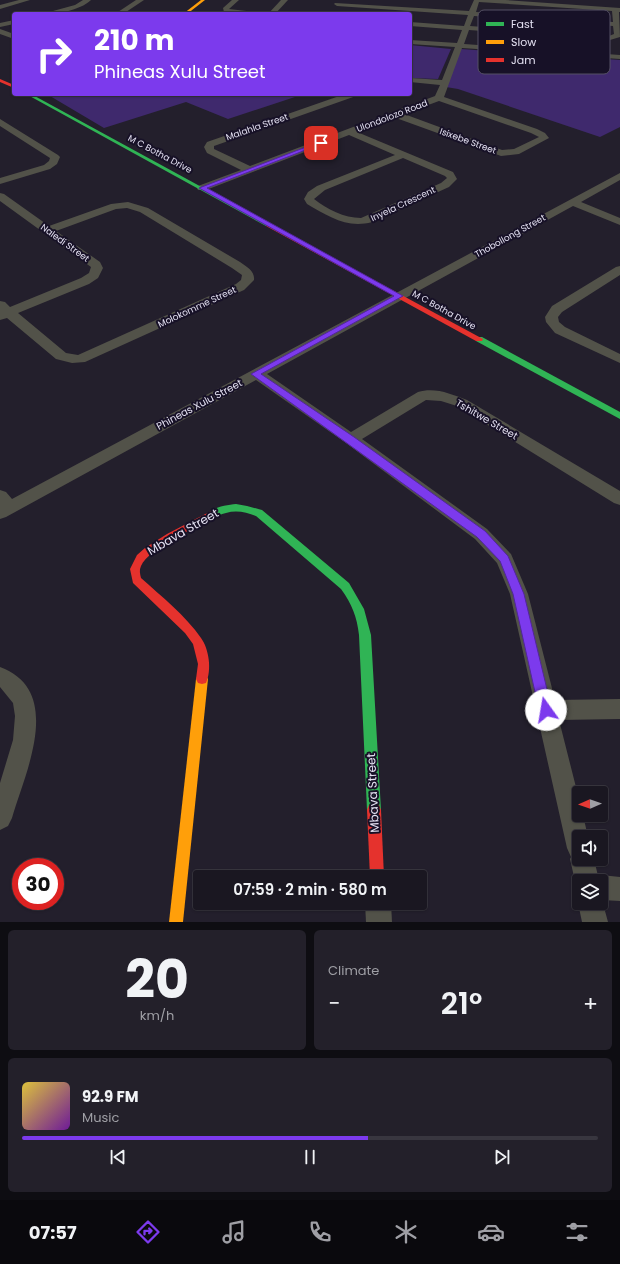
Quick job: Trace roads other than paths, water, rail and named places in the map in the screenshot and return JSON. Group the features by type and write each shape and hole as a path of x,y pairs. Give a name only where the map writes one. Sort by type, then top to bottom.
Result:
{"street":[{"path":"0,7 27,0"},
{"path":"53,12 77,6 88,0"},
{"path":"121,12 141,0"},
{"path":"188,12 203,0"},
{"path":"236,0 226,8 226,10 240,12"},
{"path":"273,12 285,0"},
{"path":"478,0 618,10 616,24 618,35 610,38"},
{"name":"Ulondolozo Road","path":"202,188 439,98 478,0"},
{"path":"337,4 478,14"},
{"path":"0,25 12,22"},
{"path":"412,24 478,29"},
{"path":"610,24 616,24"},
{"path":"0,31 12,37"},
{"path":"412,42 478,47"},
{"path":"610,56 620,57"},
{"path":"0,80 12,86"},
{"path":"412,80 445,83"},
{"name":"M C Botha Drive","path":"32,96 620,416"},
{"name":"Malahla Street","path":"250,170 210,151 210,144 347,96"},
{"name":"Isixebe Street","path":"397,115 501,153 516,152 544,138 542,135 534,131 439,98"},
{"path":"0,122 55,157 54,162 46,167 0,181"},
{"name":"Inyela Crescent","path":"349,132 449,174 452,176 452,179 445,185 368,220 352,222 342,218 309,200 312,194 321,188 403,155"},
{"name":"Thobollong Street","path":"400,296 620,176"},
{"name":"Naledi Street","path":"0,196 96,265 96,272 85,281 3,311"},
{"path":"572,202 620,222"},
{"name":"Molokomme Street","path":"3,311 61,356 72,359 80,359 88,357 240,287 248,281 248,274 236,265 144,210 134,206 114,206 47,230"},
{"path":"620,270 615,280 557,309 551,317 554,325 560,330 620,360"},
{"name":"Phineas Xulu Street","path":"3,505 255,374 400,296"},
{"path":"255,374 351,439 481,534 505,559 519,594 575,830"},
{"name":"Tshitwe Street","path":"351,439 423,395 443,396 462,403 620,500"},
{"name":"Mbava Street","path":"176,922 204,664 198,642 189,630 137,580 134,570 140,559 152,548 222,509 230,507 245,507 259,514 344,586 356,601 362,615 365,635 377,870"},
{"path":"0,676 8,680 18,692 26,715 24,738 0,818"},
{"path":"546,710 620,709"},
{"path":"608,887 620,888"},
{"path":"378,910 379,922"},
{"path":"593,910 595,922"}]}
